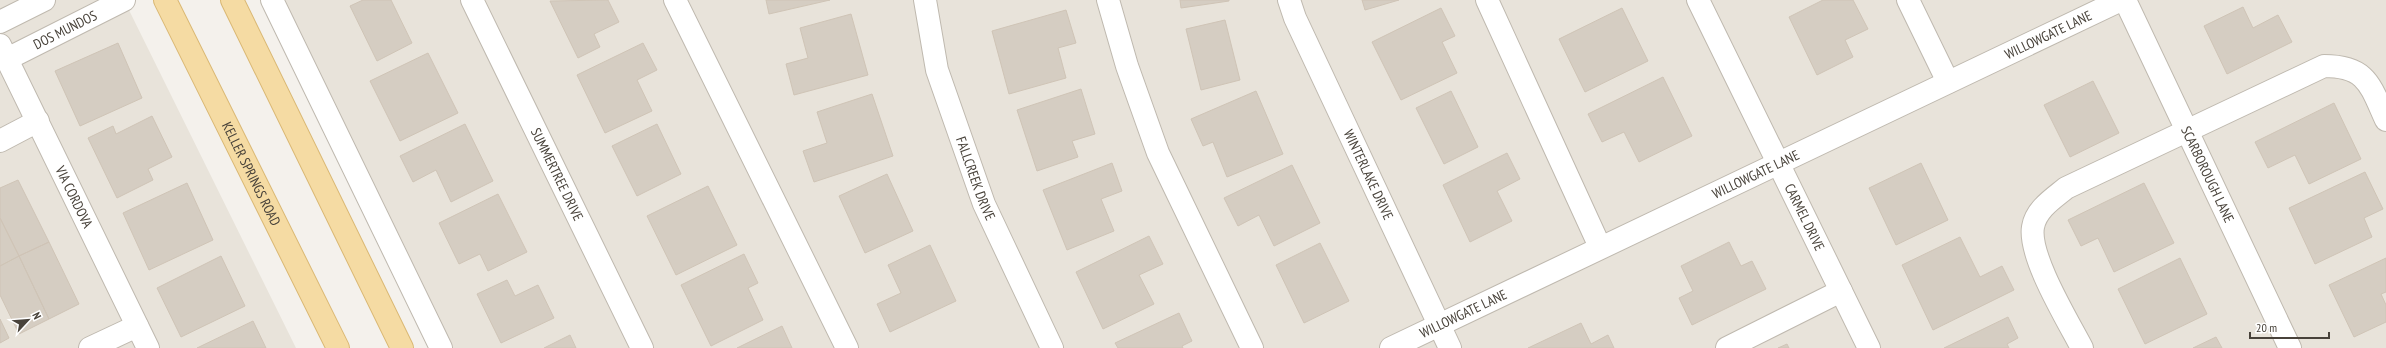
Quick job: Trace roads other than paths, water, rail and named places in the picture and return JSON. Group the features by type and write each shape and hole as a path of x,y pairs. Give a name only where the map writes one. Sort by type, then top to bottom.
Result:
{"main road":[{"name":"KELLER SPRINGS ROAD","path":"165,0 338,348"},
{"path":"232,0 402,348"}],"street":[{"path":"0,22 44,0"},
{"name":"DOS MUNDOS","path":"4,52 124,0"},
{"path":"272,0 441,348"},
{"name":"SUMMERTREE DRIVE","path":"472,0 642,348"},
{"path":"675,0 847,348"},
{"name":"FALLCREEK DRIVE","path":"926,0 937,70 984,204 1052,348"},
{"path":"1108,0 1127,66 1158,153 1252,348"},
{"name":"WINTERLAKE DRIVE","path":"1289,0 1295,18 1450,348"},
{"path":"1487,0 1600,248"},
{"name":"CARMEL DRIVE","path":"1698,0 1779,162 1869,348"},
{"path":"1908,0 1948,82"},
{"name":"WILLOWGATE LANE","path":"1391,348 2121,0"},
{"name":"SCARBOROUGH LANE","path":"2125,0 2290,348"},
{"name":"VIA CORDOVA","path":"4,52 148,348"},
{"path":"2082,348 2037,257 2033,227 2045,204 2066,188 2188,132 2324,66 2343,66 2359,72 2371,88 2386,120"},
{"path":"0,140 38,121"},
{"path":"1727,348 1841,291"},
{"path":"90,348 137,326"}]}
